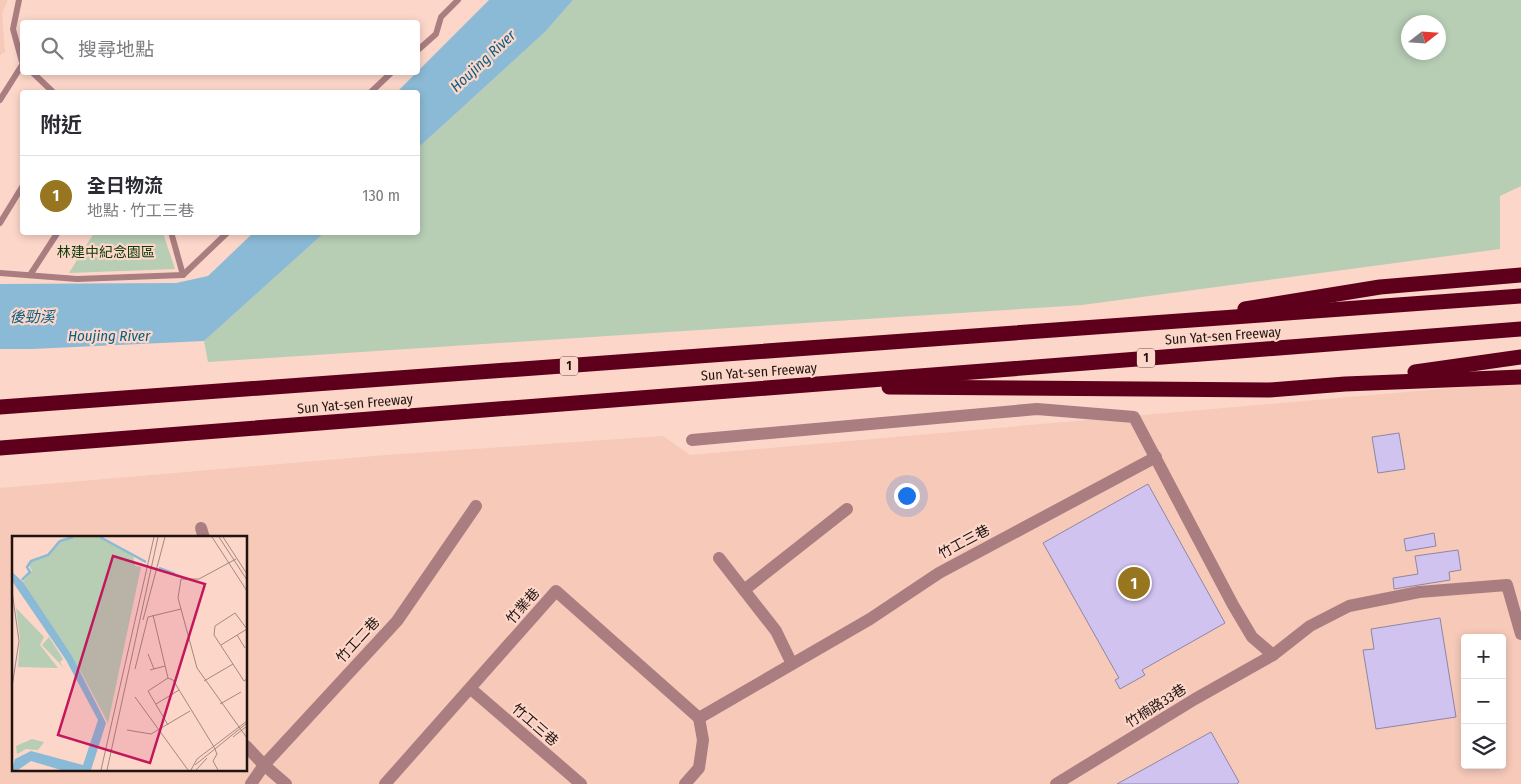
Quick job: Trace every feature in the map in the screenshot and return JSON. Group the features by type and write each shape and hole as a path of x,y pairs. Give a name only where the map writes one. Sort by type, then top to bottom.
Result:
{"highway":[{"path":"1139,326 1380,287 1521,275"},
{"name":"Sun Yat-sen Freeway","path":"0,407 1139,326 1521,296"},
{"name":"Sun Yat-sen Freeway","path":"0,448 1521,329"},
{"path":"1345,384 1521,357"},
{"path":"770,387 1039,387 1138,390 1268,390 1345,384 1521,377"}],"street":[{"path":"692,440 1037,409 1134,417 1247,629 1252,637 1273,654"},
{"name":"竹工三巷","path":"699,718 870,619 938,573 1156,457"},
{"name":"竹工二巷","path":"251,784 264,765 397,621 476,506"},
{"path":"744,590 847,509"},
{"path":"719,558 776,631 792,664"},
{"name":"竹楠路33巷","path":"1056,784 1273,654 1310,626 1349,606 1419,592 1507,585 1521,634"},
{"name":"竹業巷","path":"385,784 556,591 699,718"},
{"name":"竹工三巷","path":"471,689 580,784"},
{"path":"685,784 699,768 703,740 699,718"},
{"path":"248,748 286,784"}],"lane":[{"path":"19,0 13,29 20,56"},
{"path":"420,48 436,34 441,17 458,0"},
{"path":"0,100 20,67"},
{"path":"35,75 51,90"},
{"path":"374,90 389,75"},
{"path":"0,223 20,190"},
{"path":"30,276 56,235"},
{"path":"171,235 183,275"},
{"path":"0,274 77,279 183,275 225,235"}],"shaded area":[{"path":"0,0 8,0 2,13 5,52 0,55"},
{"path":"1521,382 1521,784 0,784 0,488 386,455 663,436 690,455"}],"green space":[{"path":"573,0 1521,0 1521,186 1500,196 1500,249 1082,305 208,362 204,341 322,235 420,235 420,146 545,32"},
{"name":"林建中紀念園區","path":"93,235 164,235 175,269 69,273"}],"water":[{"name":"Houjing River","path":"489,0 573,0 545,32 420,146 420,90 399,90 414,75 420,75 420,69"},
{"name":"後勁溪","path":"251,235 322,235 204,341 0,349 0,284 176,283 208,276"}],"building":[{"path":"1399,433 1405,469 1378,473 1372,437"},
{"path":"1148,484 1225,623 1142,670 1145,675 1120,689 1115,680 1119,678 1043,543"},
{"path":"1434,533 1436,546 1406,551 1404,539"},
{"path":"1458,550 1461,570 1449,572 1450,580 1394,589 1393,578 1418,574 1415,556"},
{"path":"1440,618 1456,717 1376,729 1363,650 1374,649 1371,629"},
{"path":"1211,732 1239,782 1237,784 1117,784"}],"place":[{"name":"全日物流","path":"1134,583"}]}
